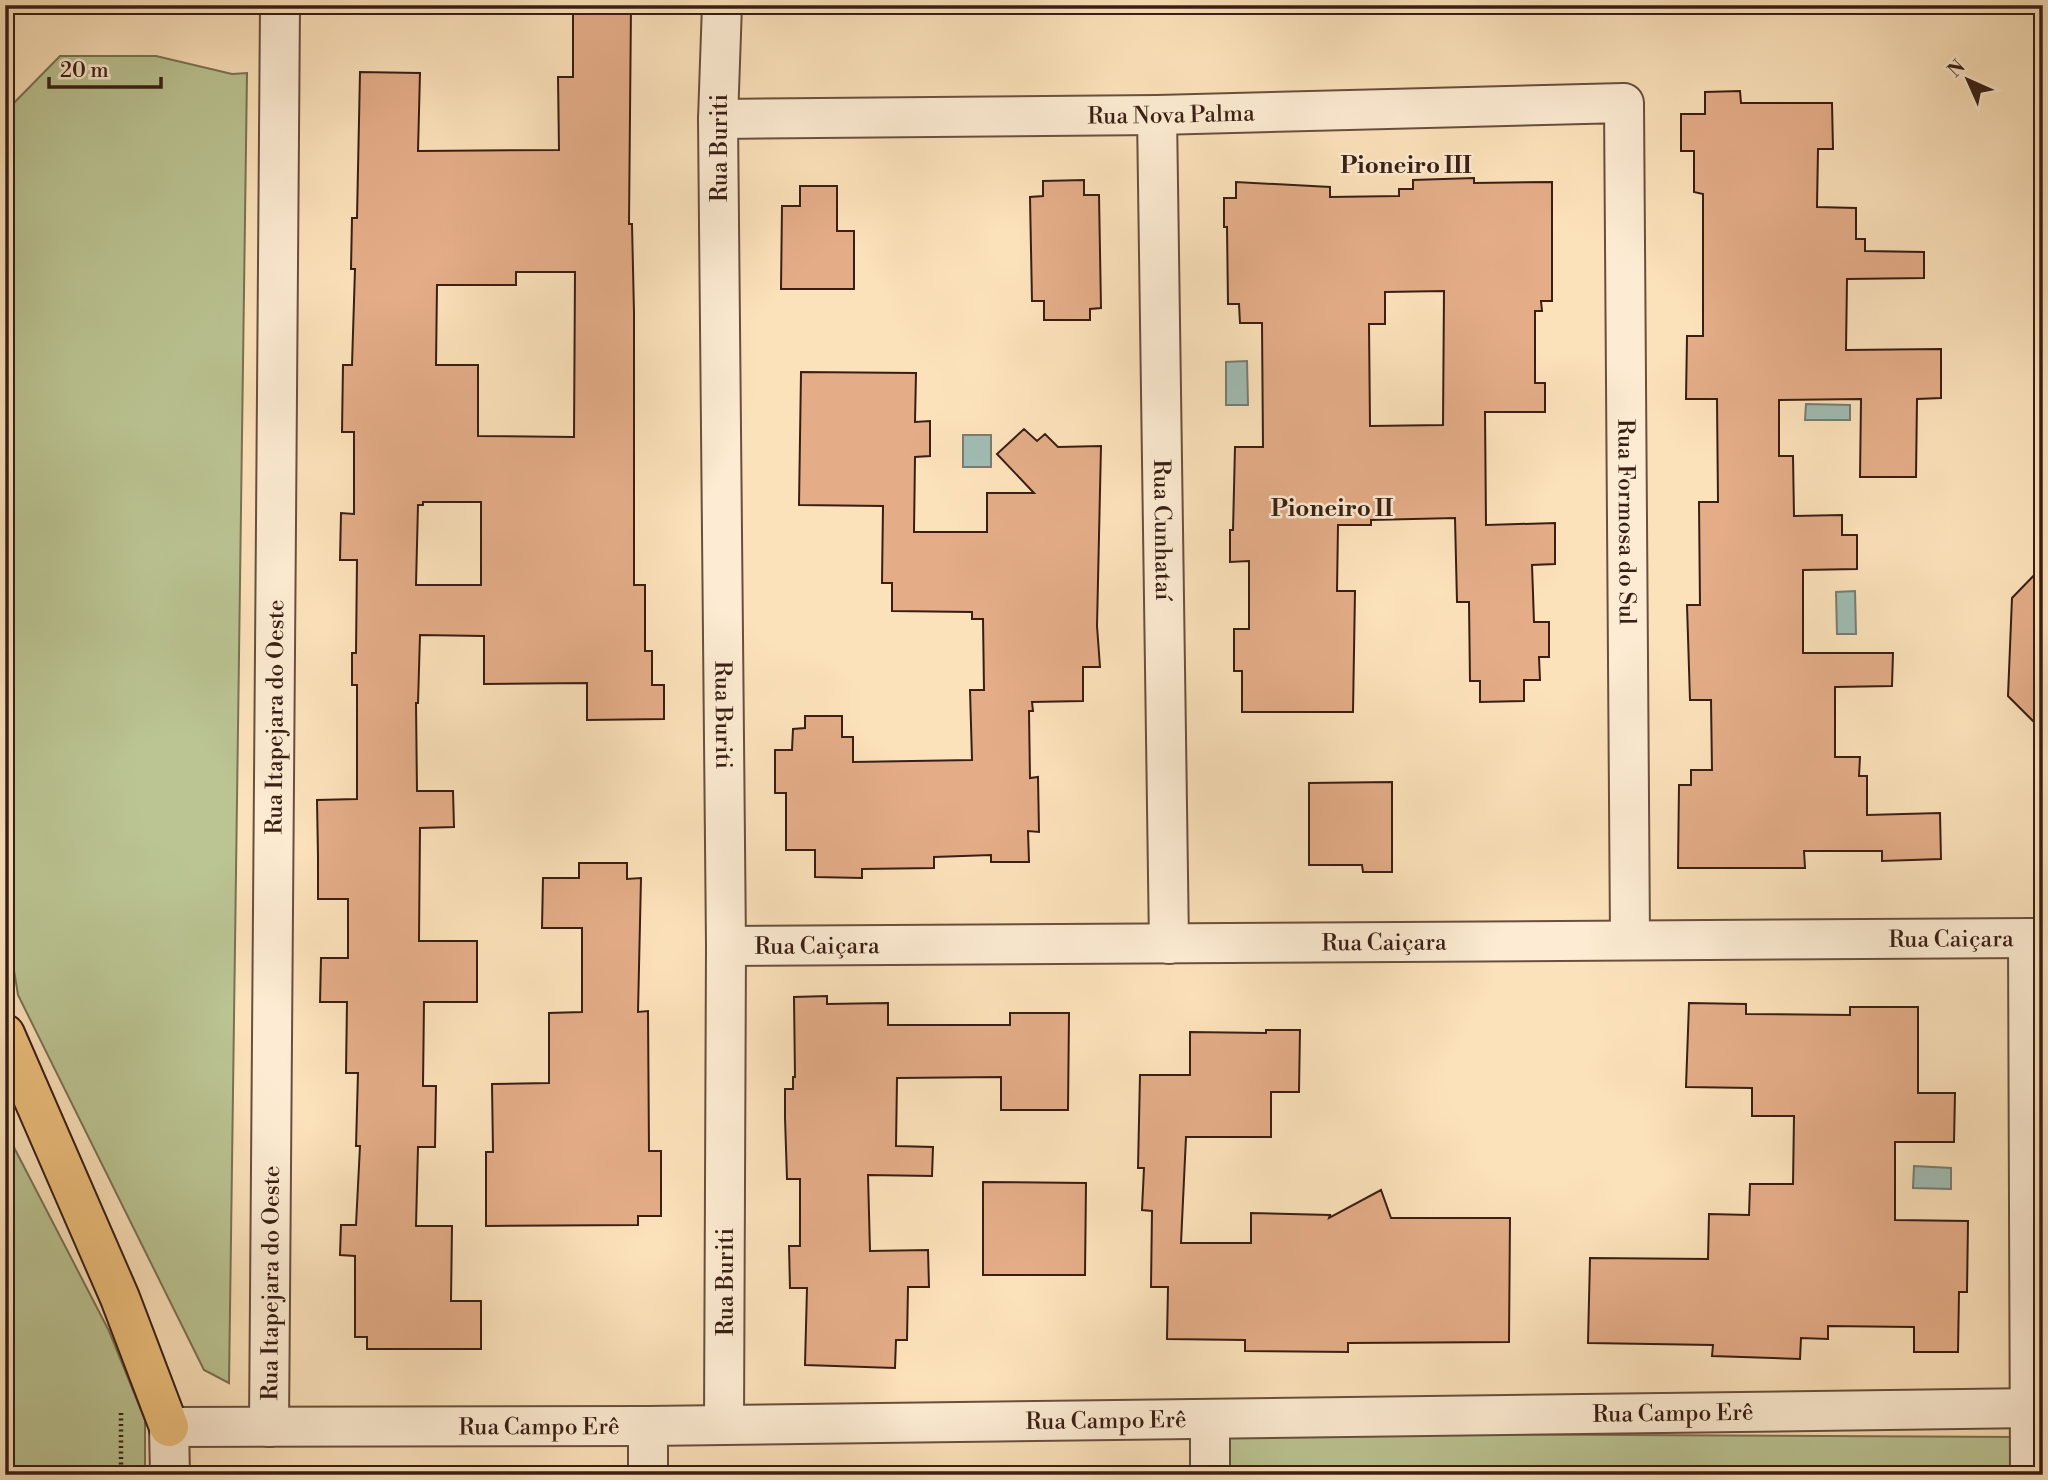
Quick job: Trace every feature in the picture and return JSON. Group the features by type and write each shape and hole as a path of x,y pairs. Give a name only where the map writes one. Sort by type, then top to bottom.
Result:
{"highway":[{"path":"5,1034 120,1298 169,1427"}],"street":[{"name":"Rua Itapejara do Oeste","path":"270,1427 280,5"},
{"name":"Rua Buriti","path":"722,5 718,119 726,946 724,1425"},
{"name":"Rua Nova Palma","path":"718,119 1157,115 1625,103"},
{"name":"Rua Formosa do Sul","path":"1625,103 1630,938"},
{"name":"Rua Cunhataí","path":"1157,115 1169,944"},
{"name":"Rua Caiçara","path":"726,946 1630,938 2036,938"},
{"path":"2030,1475 2036,1408 2036,938"},
{"name":"Rua Campo Erê","path":"169,1427 648,1426 2036,1408"},
{"path":"1210,1419 1210,1475"},
{"path":"648,1426 648,1475"},
{"path":"169,1427 170,1475"}],"green space":[{"path":"60,56 156,56 232,74 247,73 229,1383 204,1370 18,995 5,915 5,112"},
{"path":"5,1130 109,1331 145,1420 145,1475 5,1475"},
{"path":"1222,1433 2019,1437 2020,1475 1222,1475"}],"water":[{"path":"1247,361 1248,405 1226,405 1226,362"},
{"path":"1806,404 1850,405 1850,420 1805,420"},
{"path":"963,435 991,435 991,467 963,467"},
{"path":"1855,591 1856,634 1837,634 1836,592"},
{"path":"1914,1166 1951,1168 1951,1189 1913,1188"}],"building":[{"path":"573,5 631,5 629,224 632,224 634,313 634,585 645,585 645,651 652,651 652,685 664,685 664,719 587,720 587,683 484,684 484,636 420,635 416,703 417,791 453,791 454,827 420,828 419,941 477,941 477,1002 424,1002 423,1086 436,1086 435,1147 418,1147 416,1226 452,1226 451,1301 481,1301 481,1349 367,1349 367,1337 355,1337 355,1256 340,1255 341,1225 356,1225 360,1146 356,1146 358,1073 346,1073 347,1002 320,1002 321,958 348,958 348,899 318,899 317,800 357,799 357,685 352,685 352,653 356,653 357,560 340,560 341,513 354,514 354,432 342,432 343,365 352,365 355,269 351,269 352,218 357,218 360,72 420,73 418,151 559,150 558,77 573,77","holes":["516,272 575,272 574,437 478,436 478,365 436,365 437,285 516,285","423,502 481,502 481,585 416,585 418,505 423,505"]},
{"path":"1740,91 1741,103 1832,103 1833,149 1818,149 1817,207 1856,208 1856,239 1865,239 1865,251 1924,252 1924,278 1847,279 1846,350 1941,349 1941,398 1917,399 1916,477 1860,477 1861,399 1779,400 1779,456 1793,456 1794,516 1842,515 1842,535 1857,535 1857,569 1803,570 1803,653 1893,653 1892,686 1835,687 1835,757 1860,757 1859,776 1867,776 1867,815 1940,813 1941,859 1882,861 1882,851 1804,851 1805,868 1678,868 1679,785 1691,785 1691,770 1712,770 1711,700 1690,700 1687,605 1700,605 1699,502 1718,502 1717,399 1686,399 1687,336 1703,336 1703,194 1694,192 1694,151 1681,151 1681,114 1705,114 1705,92"},
{"path":"1474,178 1474,183 1552,182 1552,301 1541,301 1542,311 1535,311 1535,383 1545,383 1545,412 1485,412 1486,525 1555,523 1555,564 1532,565 1534,622 1549,622 1549,657 1539,657 1540,680 1524,680 1524,701 1480,702 1480,681 1470,681 1469,602 1457,602 1455,518 1371,520 1371,525 1338,525 1337,591 1355,591 1353,712 1242,712 1242,671 1234,671 1234,629 1249,629 1249,561 1230,562 1230,530 1233,530 1235,447 1263,447 1262,323 1240,323 1239,304 1228,304 1224,198 1236,198 1236,182 1330,187 1330,197 1399,196 1399,189 1413,189 1413,180","holes":["1444,291 1443,425 1370,426 1369,324 1385,324 1385,292"]},
{"path":"1084,180 1084,195 1099,195 1101,308 1090,309 1090,320 1044,320 1044,301 1032,301 1030,197 1043,196 1043,181"},
{"path":"800,186 837,186 837,231 854,231 854,289 781,289 782,206 800,206"},
{"path":"801,372 916,373 915,422 930,421 930,456 915,457 914,532 987,532 987,493 1034,493 997,454 1024,429 1037,441 1045,434 1058,447 1101,446 1097,626 1100,667 1083,667 1083,701 1032,702 1033,711 1029,711 1030,778 1038,777 1039,832 1028,831 1029,862 991,862 991,855 934,857 934,868 862,869 862,878 815,877 815,850 786,850 786,793 775,793 775,750 792,750 793,729 805,728 805,716 842,716 842,737 853,737 853,762 972,760 970,690 984,690 983,619 972,619 972,612 892,611 892,583 882,583 883,506 799,505"},
{"path":"2043,566 2043,731 2008,696 2012,598"},
{"path":"1392,782 1392,872 1363,872 1362,865 1309,865 1309,783"},
{"path":"579,863 627,863 627,879 641,878 638,1012 648,1011 649,1151 661,1151 661,1216 638,1216 638,1225 486,1226 486,1152 493,1152 492,1084 549,1083 549,1013 582,1012 582,928 542,928 543,878 579,878"},
{"path":"827,996 827,1004 888,1003 888,1025 1010,1025 1010,1013 1069,1013 1068,1110 1001,1110 1001,1077 897,1078 896,1146 933,1147 932,1176 868,1175 870,1251 928,1250 929,1287 908,1287 907,1340 896,1340 895,1368 805,1365 807,1288 790,1288 789,1246 800,1246 800,1179 787,1179 785,1118 785,1089 793,1089 795,1077 794,997"},
{"path":"1689,1003 1746,1004 1746,1014 1850,1015 1850,1007 1918,1007 1918,1093 1955,1093 1954,1142 1895,1142 1895,1220 1968,1221 1967,1292 1959,1292 1958,1352 1914,1352 1914,1327 1828,1326 1828,1339 1801,1338 1800,1359 1712,1356 1713,1345 1588,1343 1590,1258 1708,1259 1709,1214 1749,1215 1750,1184 1793,1184 1794,1116 1752,1116 1752,1088 1686,1087"},
{"path":"1266,1030 1300,1030 1299,1092 1271,1092 1271,1137 1186,1137 1181,1243 1251,1243 1251,1213 1330,1215 1329,1218 1381,1190 1391,1218 1510,1218 1509,1342 1348,1343 1348,1352 1245,1351 1245,1340 1167,1339 1168,1287 1151,1287 1152,1211 1142,1210 1144,1168 1138,1168 1140,1075 1190,1075 1190,1032 1266,1033"},
{"path":"983,1182 1086,1183 1085,1275 983,1275"}],"district":[{"name":"Pioneiro III","path":"1406,165"},
{"name":"Pioneiro II","path":"1332,508"}]}
